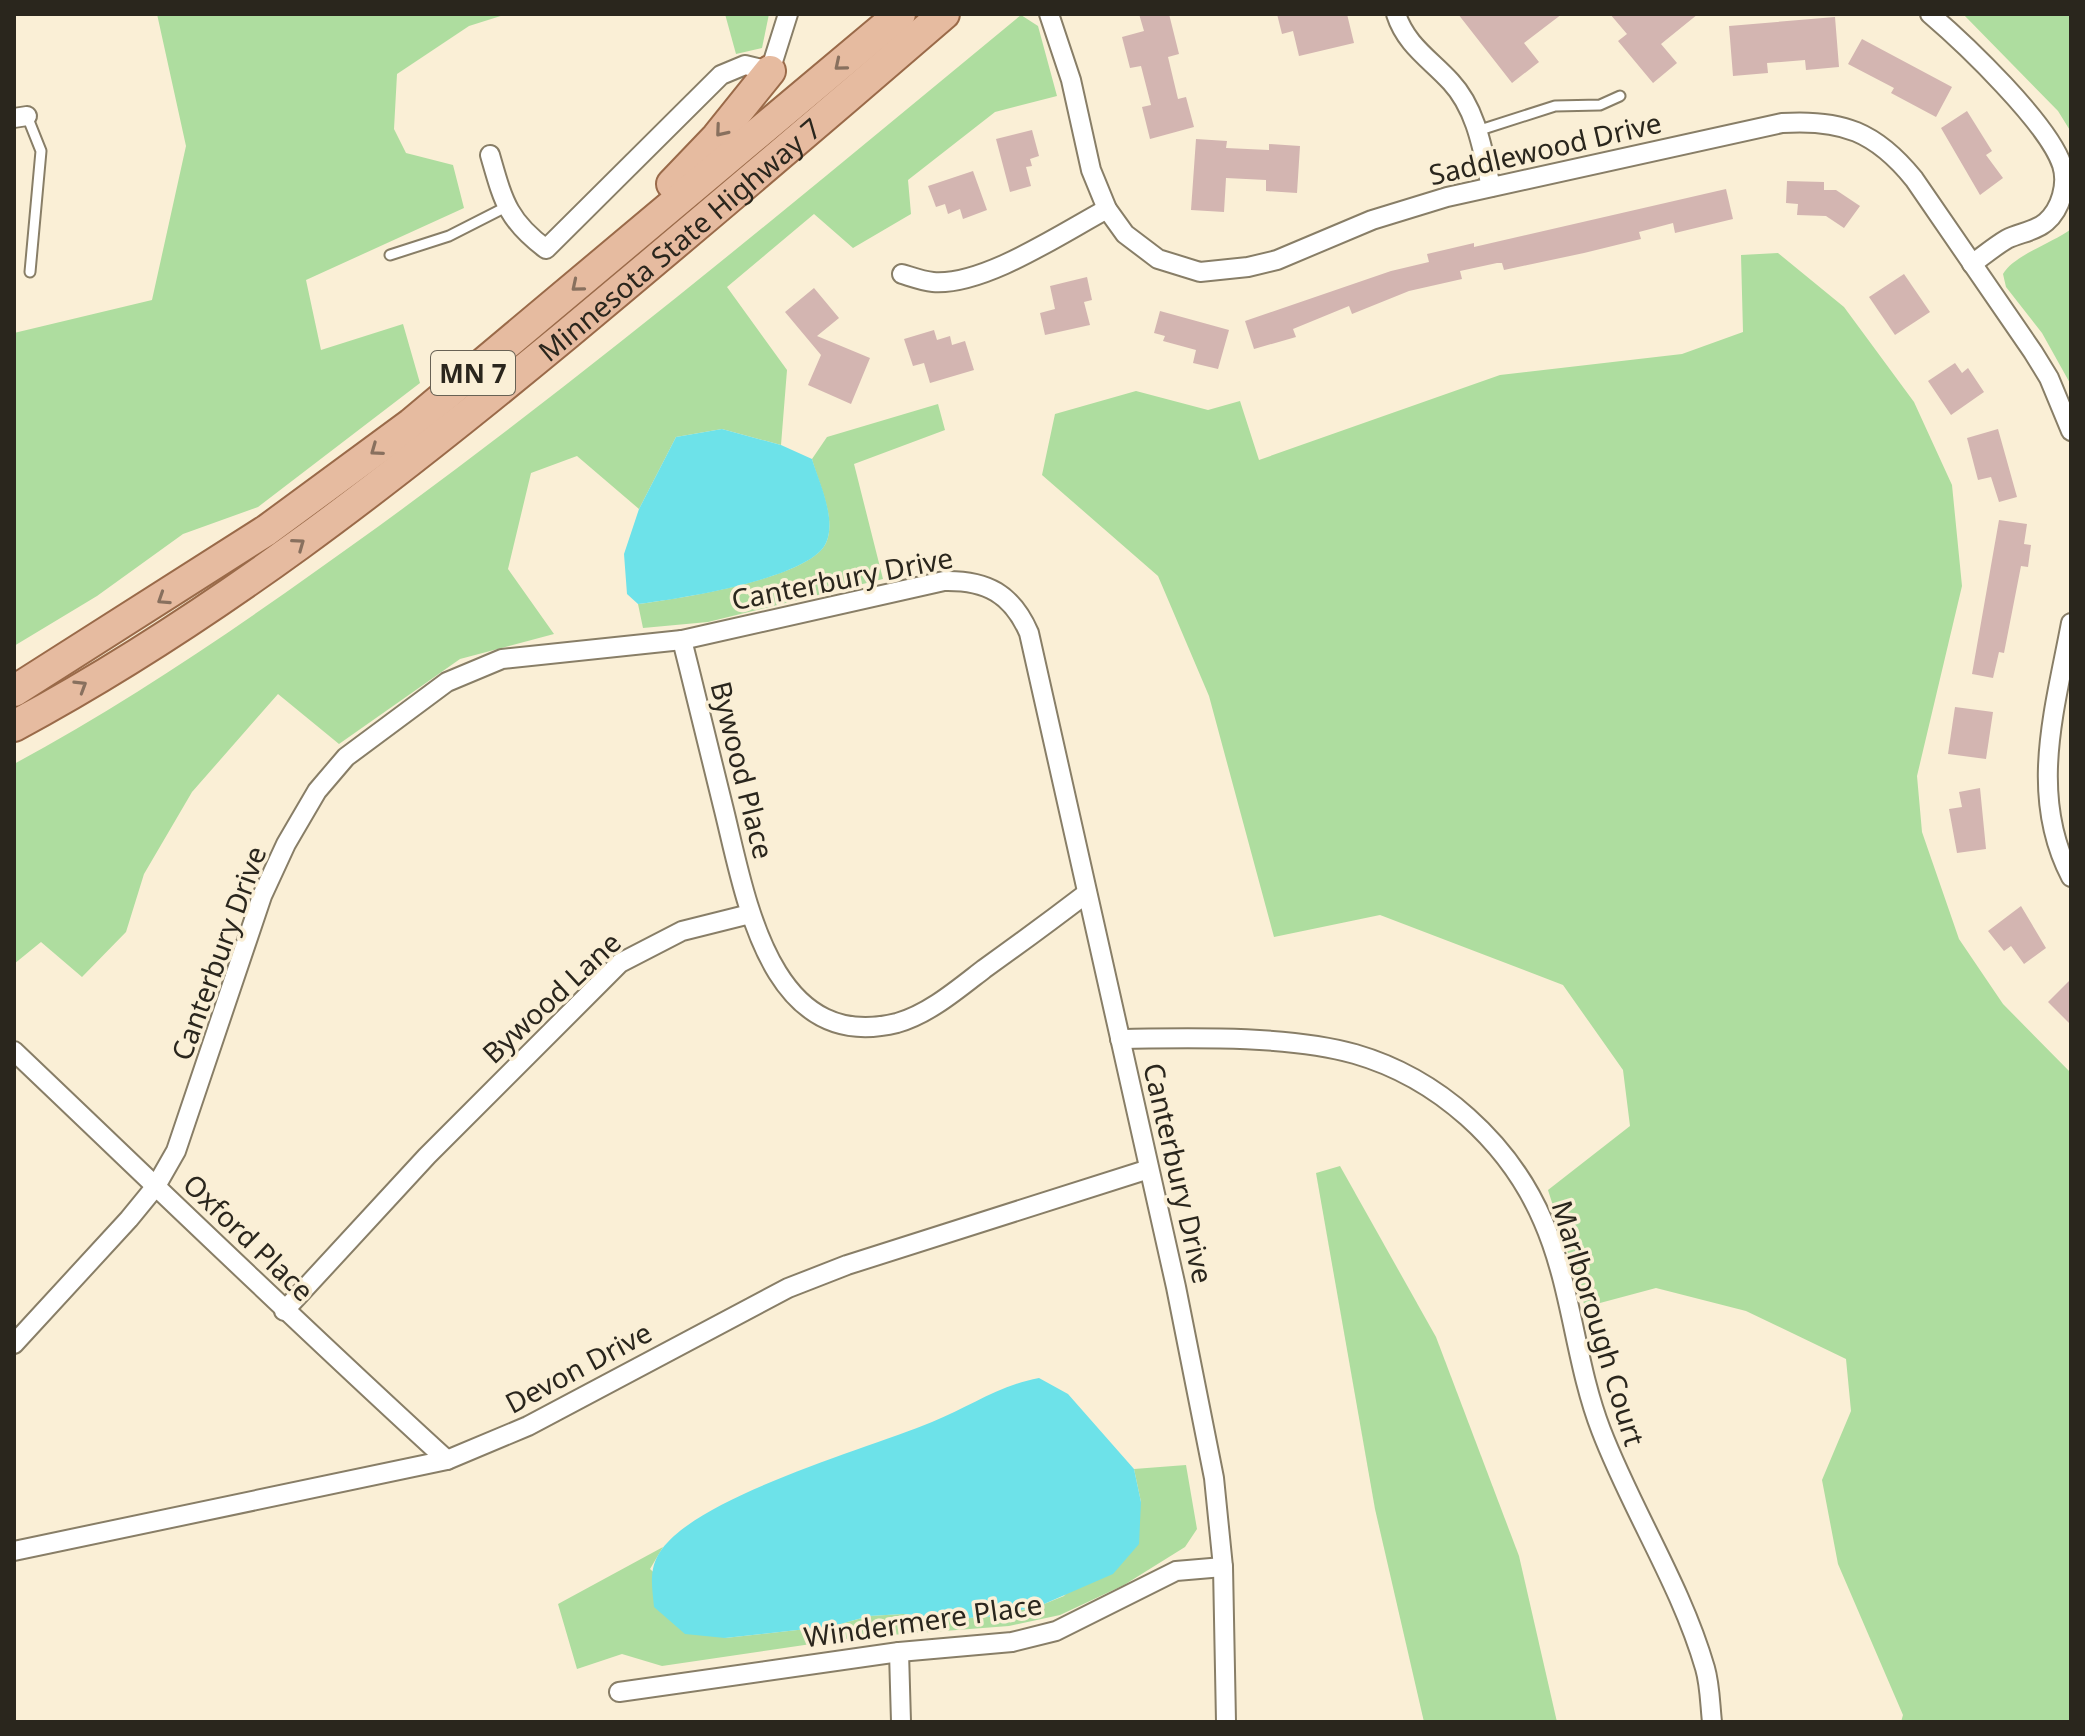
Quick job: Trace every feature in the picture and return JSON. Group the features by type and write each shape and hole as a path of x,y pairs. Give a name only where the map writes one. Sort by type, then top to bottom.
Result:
{"main road":[{"name":"Minnesota State Highway 7","path":"14,691 158,603 267,530 411,424 900,14"},
{"name":"Minnesota State Highway 7","path":"14,726 174,628 283,555 427,450 944,14"},
{"path":"604,263 614,239 717,137 770,71"}],"street":[{"path":"490,155 506,207 520,228 546,249 721,75 745,65 770,71 788,14"},
{"name":"Saddlewood Drive","path":"1049,14 1071,80 1091,170 1107,209 1125,234 1158,259 1200,272 1248,267 1277,260 1372,220 1491,187 1782,123 1827,123 1871,138 1895,155 1972,264 2049,378 2071,431"},
{"path":"1396,14 1408,40 1452,83 1467,105 1491,187"},
{"path":"1930,14 2009,91 2054,149 2063,168 2064,188 2057,207 2045,223 2008,239 1972,264"},
{"path":"902,274 933,282 957,280 1001,264 1107,209"},
{"name":"Canterbury Drive","path":"14,1344 156,1186 176,1151 192,1113 262,896 309,804 346,757 447,682 473,669 530,655 682,640 944,581 967,580 1007,597 1020,613 1029,633 1149,1169 1214,1478 1223,1567 1226,1722"},
{"path":"2071,623 2046,776 2050,819 2059,855 2071,877"},
{"name":"Bywood Place","path":"682,640 750,914"},
{"path":"750,914 774,969 790,991 813,1012 840,1023 870,1027 898,1022 926,1010 1087,893"},
{"name":"Bywood Lane","path":"284,1311 427,1156 620,963 682,931 750,914"},
{"name":"Marlborough Court","path":"1120,1039 1296,1044 1354,1054 1404,1073 1448,1101 1487,1134 1519,1175 1544,1221 1560,1270 1592,1406 1619,1477 1690,1620 1706,1672 1712,1722"},
{"name":"Oxford Place","path":"14,1051 284,1311 447,1460"},
{"name":"Devon Drive","path":"14,1551 447,1460 528,1426 788,1288 847,1265 1149,1169"},
{"name":"Windermere Place","path":"619,1692 899,1652 1012,1642 1056,1631 1098,1612 1136,1587 1176,1571 1223,1567"},
{"path":"899,1652 901,1722"}],"lane":[{"path":"1477,131 1555,106 1600,105 1620,96"},
{"path":"20,117 41,151 30,272"},
{"path":"390,255 449,236 506,207"}],"green space":[{"path":"157,14 507,14 469,26 397,74 394,129 406,153 453,165 464,208 306,280 321,350 403,324 420,383 258,507 183,534 97,596 14,646 14,333 152,300 186,146"},
{"path":"725,14 769,14 762,48 736,54"},
{"path":"1963,14 2071,14 2071,132 2058,111"},
{"path":"1021,15 1038,26 1057,96 995,112 908,180 911,214 853,248 814,214 727,287 787,370 781,445 722,429 676,437 639,509 577,456 531,473 508,569 554,634 460,659 339,744 278,694 192,792 144,874 126,932 82,977 41,942 14,964 14,764 108,710 200,651 335,558 461,465 704,275"},
{"path":"2071,229 2071,385 2042,333 2006,287 2003,274 2015,261"},
{"path":"1778,253 1844,307 1914,402 1952,485 1962,586 1917,776 1922,832 1959,939 2003,1004 2071,1073 2071,1722 1901,1722 1903,1715 1838,1564 1822,1480 1851,1411 1846,1359 1746,1311 1656,1288 1585,1307 1548,1190 1630,1126 1623,1070 1563,985 1380,915 1274,937 1209,696 1158,576 1042,475 1055,414 1136,391 1208,410 1240,401 1259,460 1500,375 1682,354 1743,332 1741,255"},
{"path":"938,404 945,430 854,464 883,579 708,622 643,628 638,604 740,585 795,567 815,556 826,543 829,523 812,459 827,437"},
{"path":"1340,1166 1436,1337 1519,1556 1557,1722 1424,1722 1375,1509 1316,1173"},
{"path":"1186,1465 1197,1529 1185,1547 1124,1585 1060,1615 1009,1626 852,1638 662,1666 622,1654 577,1669 558,1604 663,1547 650,1569 725,1638 833,1626 869,1616 903,1614 953,1619 999,1616 1064,1596 1141,1502 1134,1469"}],"water":[{"path":"722,429 781,445 812,459 828,512 826,543 815,556 770,577 710,592 638,604 627,594 624,554 639,509 676,437"},
{"path":"1039,1378 1068,1394 1134,1469 1141,1502 1139,1544 1113,1574 1044,1604 999,1616 953,1619 903,1614 869,1616 833,1626 725,1638 685,1634 654,1607 652,1577 662,1549 682,1529 712,1510 787,1475 932,1422 997,1391"}],"building":[{"path":"1139,14 1169,14 1179,54 1168,57 1178,99 1186,97 1194,127 1150,139 1142,107 1151,105 1141,66 1130,68 1122,37 1144,31"},
{"path":"1277,14 1347,14 1354,43 1299,56 1293,31 1282,34"},
{"path":"1458,14 1562,14 1524,43 1539,62 1512,83"},
{"path":"1610,14 1698,14 1661,44 1677,63 1653,83 1618,41 1627,34"},
{"path":"1835,17 1839,67 1806,70 1805,60 1767,63 1768,73 1733,76 1729,26"},
{"path":"1862,39 1952,87 1936,117 1891,93 1894,88 1848,64"},
{"path":"1967,111 1992,151 1986,155 2003,178 1980,195 1941,128"},
{"path":"1032,130 1039,156 1030,159 1032,166 1026,167 1031,186 1010,192 996,139"},
{"path":"1196,139 1227,141 1226,148 1269,150 1269,144 1300,146 1297,193 1266,191 1266,180 1226,178 1224,212 1191,210"},
{"path":"973,171 987,210 963,219 960,209 948,214 945,204 936,207 928,186"},
{"path":"1787,181 1824,182 1824,190 1836,190 1860,206 1844,228 1826,216 1797,215 1798,204 1786,203"},
{"path":"1726,189 1733,219 1675,233 1673,223 1639,232 1641,239 1584,253 1504,270 1502,263 1497,263 1460,271 1462,279 1409,291 1352,314 1349,306 1293,329 1296,337 1254,349 1245,321 1391,271 1429,262 1427,254 1474,243 1474,247"},
{"path":"1904,274 1930,312 1895,335 1869,297"},
{"path":"1087,277 1092,300 1084,302 1090,325 1045,335 1040,313 1055,309 1050,286"},
{"path":"814,288 839,318 817,336 870,358 851,404 808,385 821,355 785,312"},
{"path":"1160,311 1229,330 1218,369 1193,363 1196,350 1163,341 1165,336 1154,333"},
{"path":"934,330 937,340 950,336 952,345 965,341 974,370 930,383 924,363 913,366 904,339"},
{"path":"1955,363 1962,373 1968,368 1984,392 1951,415 1928,381"},
{"path":"1998,429 2017,497 1999,502 1991,477 1978,480 1967,438"},
{"path":"1999,520 2027,524 2024,544 2031,545 2028,567 2021,566 2004,653 1999,652 1993,678 1972,674"},
{"path":"1955,707 1993,712 1986,759 1948,754"},
{"path":"1980,788 1986,849 1957,853 1949,809 1962,807 1959,792"},
{"path":"2021,906 2046,948 2024,964 2011,946 2004,951 1988,931"},
{"path":"2071,979 2071,1025 2048,1002"}]}
